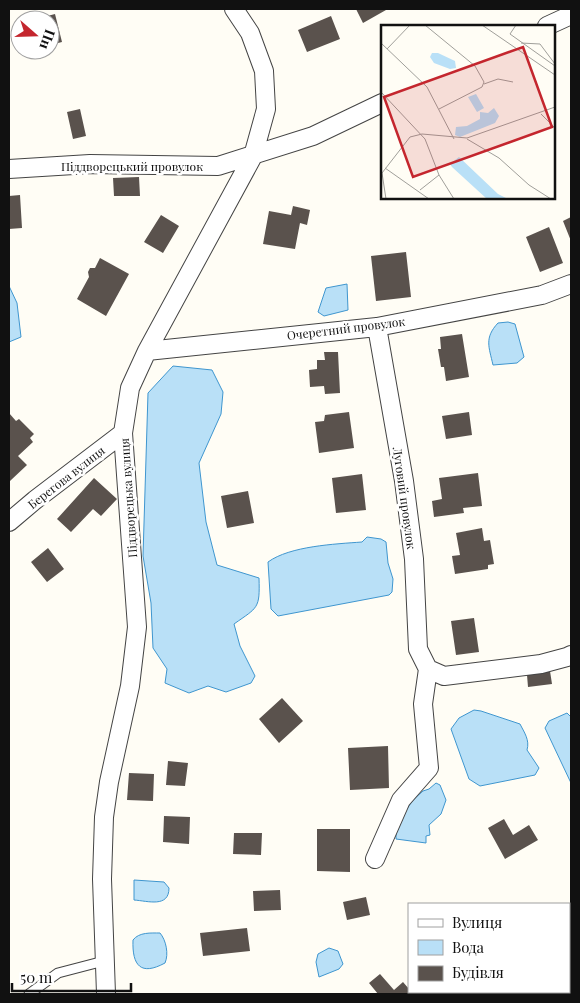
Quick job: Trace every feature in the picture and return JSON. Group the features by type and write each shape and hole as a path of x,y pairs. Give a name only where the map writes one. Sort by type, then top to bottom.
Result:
{"street":[{"name":"Піддворецька вулиця","path":"106,994 102,879 104,816 109,782 130,686 137,627 123,433 130,388 253,156 266,109 264,71 250,33 234,9"},
{"path":"549,25 571,15"},
{"name":"Піддворецький провулок","path":"9,169 90,164 218,166 313,136 381,103"},
{"name":"Очеретний провулок","path":"148,351 377,327 542,295 571,284"},
{"name":"Луговий провулок","path":"377,327 404,481 414,559 418,649 428,669"},
{"name":"Берегова вулиця","path":"9,522 34,500 123,433"},
{"path":"376,859 401,800 429,768 423,704 428,669 444,676 541,664 571,655"}],"lane":[{"path":"29,994 58,973 104,961"}],"water":[{"path":"347,284 348,310 324,316 318,312 326,288"},
{"path":"9,286 17,303 21,337 9,342"},
{"path":"508,322 515,324 524,357 517,363 493,365 489,338 498,323"},
{"path":"173,366 212,370 223,392 221,414 199,463 206,522 217,565 259,578 259,596 256,606 234,624 240,646 255,676 251,683 226,692 208,686 189,693 165,683 167,669 153,648 151,603 143,556 148,393"},
{"path":"367,537 381,539 386,542 388,563 393,579 392,592 389,595 278,616 271,609 268,562 288,552 326,545 362,542"},
{"path":"474,710 520,724 527,739 527,750 539,768 535,775 480,786 469,779 451,729 459,718"},
{"path":"567,713 571,717 571,783 545,728 549,721"},
{"path":"436,783 440,785 446,800 441,814 429,825 430,835 426,836 426,843 396,839 396,825 413,800"},
{"path":"134,880 164,882 169,888 168,894 162,901 157,902 134,900"},
{"path":"160,933 166,947 167,956 165,963 150,969 140,966 134,956 133,940 142,934"},
{"path":"329,948 338,951 343,964 339,969 319,977 316,962 318,954"}],"building":[{"path":"356,9 385,9 386,10 363,23"},
{"path":"331,16 340,39 307,52 298,30"},
{"path":"80,109 86,136 73,139 67,112"},
{"path":"139,177 140,196 114,196 113,178"},
{"path":"20,195 22,228 9,229 9,196"},
{"path":"293,206 310,210 307,225 300,223 295,249 263,244 269,211 291,215"},
{"path":"161,215 179,226 163,253 144,242"},
{"path":"571,217 571,241 563,221"},
{"path":"549,227 563,263 540,272 526,237"},
{"path":"406,252 411,297 376,301 371,256"},
{"path":"100,258 129,274 106,316 77,299 89,277 88,272 90,268 95,268"},
{"path":"462,334 469,377 446,381 438,349 441,349 440,337"},
{"path":"324,352 338,352 340,393 325,394 324,386 310,387 309,370 317,369 317,360 325,360"},
{"path":"349,412 354,448 319,453 315,422 324,421 325,415"},
{"path":"469,412 472,435 446,439 442,416"},
{"path":"9,413 16,421 19,419 34,434 30,438 33,442 18,456 27,465 10,481 9,479"},
{"path":"478,473 482,506 463,508 464,513 434,517 432,501 442,499 439,478"},
{"path":"362,474 366,510 336,513 332,478"},
{"path":"94,478 117,499 101,516 93,509 71,532 57,519"},
{"path":"248,491 254,523 227,528 221,496"},
{"path":"482,528 484,541 490,540 494,564 488,565 488,569 455,574 452,556 460,555 456,533"},
{"path":"48,548 64,569 47,582 31,562"},
{"path":"474,618 479,652 456,655 451,621"},
{"path":"550,671 552,684 528,687 527,675"},
{"path":"282,698 303,721 279,743 259,719"},
{"path":"388,746 389,788 350,790 348,748"},
{"path":"168,761 188,763 185,786 166,785"},
{"path":"129,773 154,774 153,801 127,800"},
{"path":"164,816 190,817 189,844 163,842"},
{"path":"504,819 513,835 529,825 538,840 505,859 488,828"},
{"path":"317,829 350,829 350,872 317,871"},
{"path":"234,833 262,833 261,855 233,854"},
{"path":"280,890 281,910 254,911 253,891"},
{"path":"366,897 370,915 347,920 343,902"},
{"path":"247,928 250,951 203,956 200,933"},
{"path":"380,974 394,990 403,982 408,988 408,993 413,994 378,994 369,983"}]}
